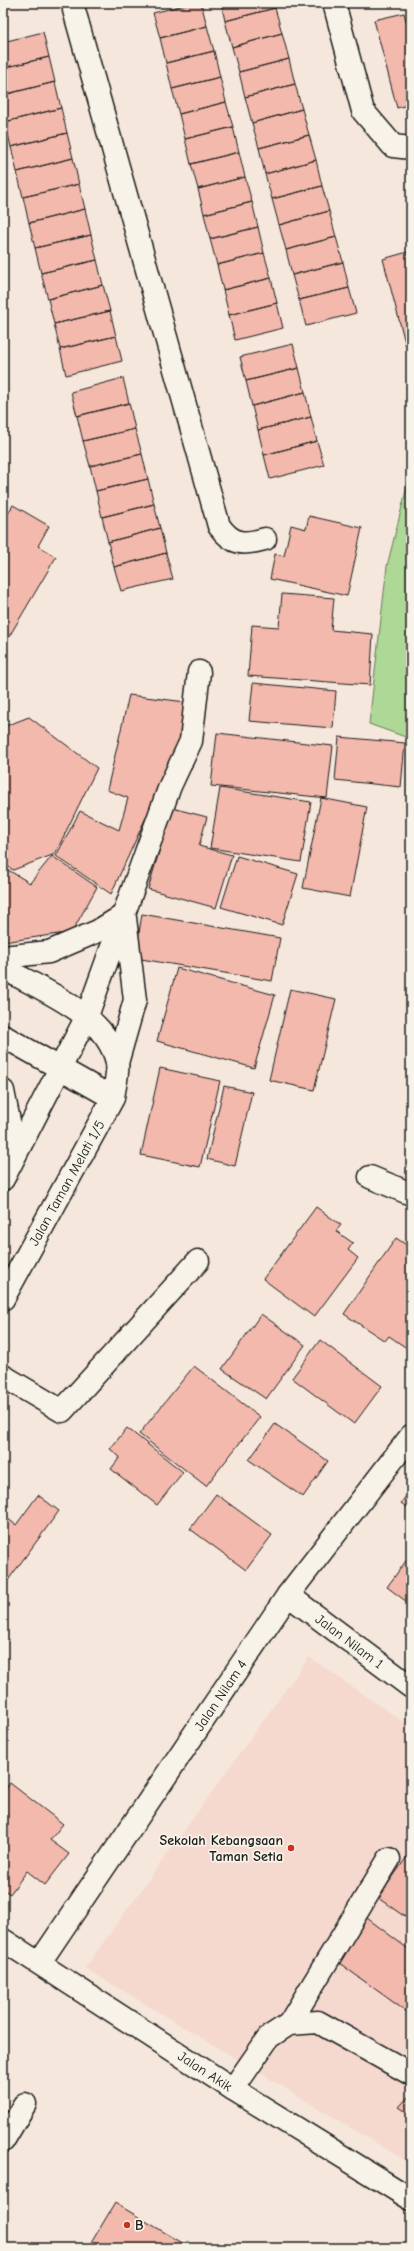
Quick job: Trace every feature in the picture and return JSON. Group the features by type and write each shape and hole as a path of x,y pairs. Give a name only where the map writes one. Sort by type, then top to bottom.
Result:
{"street":[{"path":"74,3 76,18 218,526 226,536 235,541 247,544 265,539"},
{"path":"334,3 364,111 393,146 411,148"},
{"path":"6,1174 87,1016 170,786 191,741 199,672"},
{"path":"3,958 50,952 98,931 124,915"},
{"name":"Jalan Taman Melati 1/5","path":"3,1299 113,1098 117,1063 135,1000 124,915"},
{"path":"3,968 87,1016 107,1038 117,1063"},
{"path":"3,1036 113,1098"},
{"path":"3,1091 9,1121 6,1174"},
{"path":"370,1177 411,1194"},
{"path":"3,1376 62,1411 198,1261"},
{"name":"Jalan Nilam 4","path":"40,1962 288,1595 411,1436"},
{"name":"Jalan Nilam 1","path":"288,1595 411,1687"},
{"path":"233,2089 269,2037 289,2024 389,1859"},
{"name":"Jalan Akik","path":"3,1940 40,1962 233,2089 411,2199"},
{"path":"289,2024 318,2022 411,2074"},
{"path":"3,2141 26,2104"}],"shaded area":[{"name":"Sekolah Kebangsaan Taman Setia","path":"309,1657 411,1727 411,2164 85,1968"}],"green space":[{"path":"411,471 411,739 369,724 387,566"}],"building":[{"path":"192,3 201,3 207,26 160,38 153,13"},
{"path":"221,3 274,3 275,8 225,21"},
{"path":"275,8 282,33 232,47 225,21"},
{"path":"404,13 411,39 411,104 397,108 374,20"},
{"path":"207,26 214,51 166,63 160,38"},
{"path":"43,32 49,57 3,68 3,42"},
{"path":"282,33 289,59 239,72 232,47"},
{"path":"214,51 220,77 172,89 166,63"},
{"path":"49,57 55,82 3,95 3,68"},
{"path":"289,59 295,84 245,97 239,72"},
{"path":"220,77 226,102 179,114 172,89"},
{"path":"55,82 61,108 5,122 3,95"},
{"path":"295,84 302,109 252,123 245,97"},
{"path":"226,102 233,127 185,139 179,114"},
{"path":"61,108 67,133 11,147 5,122"},
{"path":"302,109 309,135 259,148 252,123"},
{"path":"233,127 239,152 191,164 185,139"},
{"path":"67,133 73,158 17,172 11,147"},
{"path":"309,135 316,160 265,174 259,148"},
{"path":"239,152 245,177 198,189 191,164"},
{"path":"73,158 79,184 23,197 17,172"},
{"path":"316,160 322,186 272,199 265,174"},
{"path":"245,177 252,202 204,214 198,189"},
{"path":"79,184 85,209 29,223 23,197"},
{"path":"322,186 329,211 279,225 272,199"},
{"path":"252,202 258,227 210,239 204,214"},
{"path":"85,209 91,235 35,248 29,223"},
{"path":"329,211 336,237 286,250 279,225"},
{"path":"258,227 264,253 217,265 210,239"},
{"path":"91,235 97,260 41,273 35,248"},
{"path":"336,237 343,262 292,275 286,250"},
{"path":"411,251 411,348 407,350 383,259"},
{"path":"264,253 271,278 223,290 217,265"},
{"path":"97,260 103,285 48,299 41,273"},
{"path":"343,262 349,288 299,300 292,275"},
{"path":"271,278 277,303 229,315 223,290"},
{"path":"103,285 110,311 54,324 48,299"},
{"path":"349,288 356,313 306,326 299,300"},
{"path":"277,303 283,328 235,340 229,315"},
{"path":"110,311 116,336 60,349 54,324"},
{"path":"116,336 122,361 66,375 60,349"},
{"path":"293,344 299,368 246,381 240,357"},
{"path":"299,368 305,392 252,406 246,381"},
{"path":"123,378 129,403 77,416 71,392"},
{"path":"305,392 311,417 258,430 252,406"},
{"path":"129,403 135,429 83,441 77,416"},
{"path":"311,417 317,441 264,455 258,430"},
{"path":"135,429 142,454 90,466 83,441"},
{"path":"317,441 324,465 270,479 264,455"},
{"path":"142,454 148,479 96,491 90,466"},
{"path":"148,479 154,504 102,517 96,491"},
{"path":"154,504 160,528 108,542 102,517"},
{"path":"13,505 49,526 38,546 56,557 3,647 3,522"},
{"path":"309,516 362,528 347,596 270,579 275,554 284,556 291,525 306,529"},
{"path":"160,528 166,553 114,567 108,542"},
{"path":"166,553 173,579 121,591 114,567"},
{"path":"282,594 334,598 331,630 373,634 370,685 248,676 252,625 279,627"},
{"path":"253,683 336,691 333,728 249,721"},
{"path":"129,695 186,702 179,745 111,894 56,856 80,811 119,830 128,798 107,790"},
{"path":"29,717 97,768 55,854 13,870 3,863 3,727"},
{"path":"217,733 333,746 327,798 211,786"},
{"path":"339,737 405,743 401,787 335,780"},
{"path":"220,788 311,802 301,862 210,848"},
{"path":"321,798 367,807 350,897 303,888"},
{"path":"172,808 207,817 199,846 232,855 216,908 148,889"},
{"path":"52,856 97,887 72,932 10,941 3,938 3,867 30,883"},
{"path":"237,856 298,874 282,925 221,907"},
{"path":"142,914 280,938 272,981 135,958"},
{"path":"177,968 275,995 254,1068 157,1041"},
{"path":"290,989 336,999 314,1090 269,1080"},
{"path":"160,1068 220,1081 200,1167 141,1155"},
{"path":"224,1086 252,1092 235,1166 207,1159"},
{"path":"316,1207 341,1225 336,1231 353,1243 348,1250 358,1258 314,1317 263,1279"},
{"path":"396,1238 411,1248 411,1351 389,1336 385,1341 344,1314"},
{"path":"261,1314 305,1345 266,1399 222,1369"},
{"path":"320,1340 382,1386 354,1424 292,1378"},
{"path":"194,1366 260,1417 206,1486 139,1434"},
{"path":"275,1424 328,1461 303,1497 249,1460"},
{"path":"127,1428 183,1472 157,1505 111,1469 120,1457 110,1449"},
{"path":"411,1489 411,1510 401,1503"},
{"path":"216,1494 272,1535 246,1570 190,1529"},
{"path":"38,1495 59,1511 3,1587 3,1515 16,1525"},
{"path":"411,1554 411,1605 387,1587"},
{"path":"10,1783 63,1824 50,1840 69,1854 45,1885 27,1871 10,1894 3,1889 3,1793"},
{"path":"411,1851 411,1921 378,1898"},
{"path":"367,1918 411,1951 411,2015 335,1960"},
{"path":"411,2094 411,2115 399,2107"},
{"name":"B","path":"115,2203 191,2248 88,2248"}],"place":[{"name":"Sekolah Kebangsaan Taman Setia","path":"291,1848"},
{"name":"B","path":"127,2225"}]}
